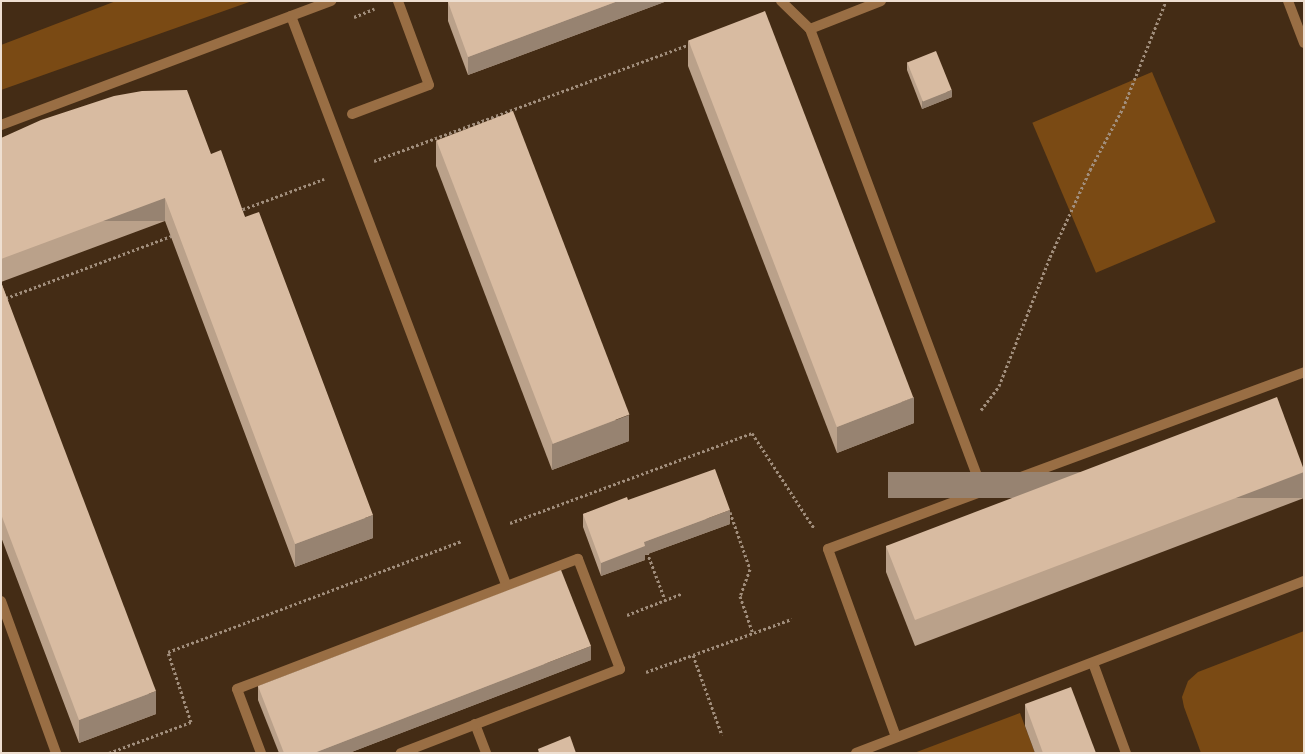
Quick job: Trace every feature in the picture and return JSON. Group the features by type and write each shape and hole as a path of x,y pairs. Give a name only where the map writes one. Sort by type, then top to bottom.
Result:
{"street":[{"path":"1,125 331,1"},
{"path":"352,114 429,85 398,1"},
{"path":"781,1 810,29 983,491"},
{"path":"810,29 881,1"},
{"path":"1288,1 1304,43"},
{"path":"290,16 507,587"},
{"path":"896,738 828,550 1304,372"},
{"path":"261,753 237,689 578,559 620,669 400,753"},
{"path":"856,753 1304,581"},
{"path":"1,601 56,753"},
{"path":"1093,663 1126,753"},
{"path":"475,724 486,753"}],"path":[{"path":"962,434 999,386 1050,257 1090,170 1122,108 1166,1"},
{"path":"230,214 694,42"},
{"path":"1,300 175,235"},
{"path":"110,753 191,722 168,652 752,433 828,550"},
{"path":"730,512 750,569 740,596 753,633"},
{"path":"645,546 665,600"},
{"path":"603,623 681,594"},
{"path":"620,669 635,676 792,619"},
{"path":"693,655 722,735"}],"shaded area":[{"path":"116,1 252,1 1,90 1,45"},
{"path":"1152,72 1216,222 1096,273 1032,123"},
{"path":"1304,631 1304,753 1201,753 1182,697 1188,681 1198,672"},
{"path":"1020,713 1035,753 914,753"}],"building":[{"path":"618,1 468,57 448,2"},
{"path":"765,11 913,398 837,427 688,40"},
{"path":"936,51 952,90 923,102 907,63"},
{"path":"187,90 211,154 221,150 245,217 259,212 373,515 295,544 165,198 1,259 1,138 41,120 114,96 142,91"},
{"path":"513,111 629,414 553,444 436,140"},
{"path":"1,282 156,691 79,720 1,514"},
{"path":"1277,397 1304,472 915,620 886,546"},
{"path":"715,469 730,510 644,542 645,546 601,563 583,514 627,497 628,500"},
{"path":"561,570 591,646 314,753 284,753 258,686"},
{"path":"1071,687 1096,753 1043,753 1025,704"},
{"path":"570,736 576,753 539,753 538,749"}]}
